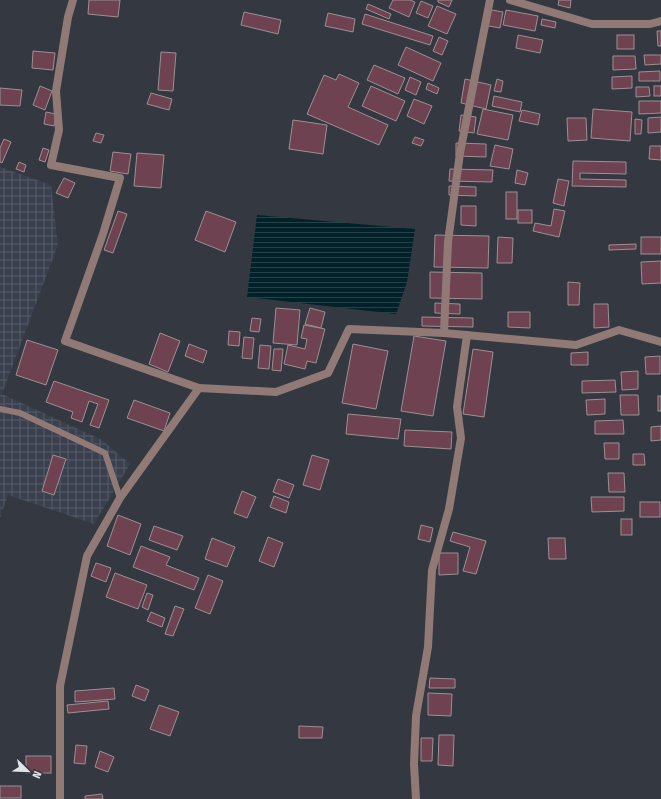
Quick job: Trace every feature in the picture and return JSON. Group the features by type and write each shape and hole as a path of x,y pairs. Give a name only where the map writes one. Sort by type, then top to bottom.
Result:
{"street":[{"path":"73,0 68,17 56,91 59,130 51,165 120,178 103,234 65,341 199,388 276,392 328,373 349,329 444,333 576,345 619,330 661,342"},
{"path":"444,333 448,242 460,153 490,0"},
{"path":"510,0 592,24 650,24 661,22"},
{"path":"416,799 414,764 416,716 428,647 432,570 449,509 461,438 457,406 467,335"},
{"path":"60,799 60,686 87,556 120,498 199,388"}],"lane":[{"path":"0,409 20,413 105,453 120,498"}],"shaded area":[{"path":"0,167 51,185 58,245 2,394 102,440 130,464 94,524 8,495 0,518"},
{"path":"257,215 415,229 407,282 396,314 247,297"}],"building":[{"path":"89,0 120,0 118,17 88,14"},
{"path":"393,0 410,0 415,2 409,17 389,8"},
{"path":"438,0 452,0 449,7 438,2"},
{"path":"559,0 571,0 570,8 558,5"},
{"path":"421,1 433,6 428,18 416,13"},
{"path":"368,4 391,14 389,19 366,9"},
{"path":"437,6 456,14 447,34 428,26"},
{"path":"486,9 503,12 500,28 483,25"},
{"path":"506,10 538,16 535,31 503,25"},
{"path":"244,12 281,20 278,34 241,25"},
{"path":"328,13 355,19 353,32 325,26"},
{"path":"365,14 433,36 430,45 362,24"},
{"path":"542,19 556,22 555,28 541,25"},
{"path":"657,31 661,31 661,46 658,46"},
{"path":"518,35 543,40 540,53 516,48"},
{"path":"617,35 634,35 634,49 617,49"},
{"path":"439,37 448,41 442,55 433,51"},
{"path":"406,47 441,63 433,81 398,65"},
{"path":"33,51 55,53 53,70 32,68"},
{"path":"161,52 176,53 173,91 158,90"},
{"path":"644,55 661,55 661,64 645,65"},
{"path":"613,56 635,56 636,69 613,70"},
{"path":"374,65 405,78 398,94 367,80"},
{"path":"660,71 660,81 639,81 639,72"},
{"path":"339,74 359,83 348,107 388,125 379,145 307,114 324,75 336,80"},
{"path":"632,76 632,88 612,89 612,77"},
{"path":"410,77 421,82 416,95 405,90"},
{"path":"465,79 491,85 486,109 461,103"},
{"path":"497,79 503,81 501,92 494,91"},
{"path":"428,83 439,88 437,94 426,89"},
{"path":"40,86 52,91 45,110 33,105"},
{"path":"371,86 405,101 396,121 362,106"},
{"path":"654,86 661,86 661,96 654,96"},
{"path":"636,87 649,87 650,96 636,97"},
{"path":"0,88 22,90 20,106 0,105"},
{"path":"151,93 172,99 169,110 147,104"},
{"path":"494,96 522,102 520,112 492,106"},
{"path":"414,99 432,106 424,124 407,116"},
{"path":"639,101 661,101 661,113 639,114"},
{"path":"483,109 513,115 508,140 477,134"},
{"path":"593,109 632,112 630,141 591,138"},
{"path":"522,110 540,114 538,125 519,121"},
{"path":"46,112 56,114 54,126 44,124"},
{"path":"461,115 476,117 474,133 459,131"},
{"path":"661,117 661,132 648,133 648,118"},
{"path":"567,118 586,118 587,140 568,141"},
{"path":"635,119 642,120 641,134 635,134"},
{"path":"293,120 327,125 323,154 289,149"},
{"path":"96,133 104,135 101,143 93,141"},
{"path":"415,137 424,140 421,146 412,143"},
{"path":"4,139 11,142 2,163 0,162 0,148"},
{"path":"456,143 486,144 486,157 456,156"},
{"path":"495,145 513,149 509,169 490,166"},
{"path":"650,146 661,146 661,160 649,159"},
{"path":"43,148 49,150 45,162 39,160"},
{"path":"113,152 131,154 128,174 110,171"},
{"path":"137,153 164,155 161,188 134,186"},
{"path":"573,161 626,162 626,174 580,173 580,179 626,180 626,187 572,186"},
{"path":"19,162 26,165 24,172 16,169"},
{"path":"450,169 493,170 492,182 449,181"},
{"path":"517,170 528,173 525,185 515,183"},
{"path":"64,178 75,183 68,198 56,193"},
{"path":"558,179 569,181 564,206 553,203"},
{"path":"449,186 476,187 476,196 449,195"},
{"path":"506,192 517,192 517,219 506,219"},
{"path":"461,206 476,206 476,226 461,225"},
{"path":"554,209 565,211 559,237 533,231 535,223 551,226"},
{"path":"518,210 532,210 532,223 518,223"},
{"path":"118,211 127,214 113,253 104,250"},
{"path":"206,211 236,222 225,252 195,240"},
{"path":"435,235 489,236 488,268 434,267"},
{"path":"498,237 513,238 512,263 497,263"},
{"path":"641,237 661,237 661,254 641,254"},
{"path":"636,244 636,249 609,250 609,245"},
{"path":"661,261 661,283 642,284 641,262"},
{"path":"430,272 482,273 482,299 430,298"},
{"path":"568,282 580,283 579,305 568,305"},
{"path":"435,303 460,304 460,314 435,313"},
{"path":"594,304 608,304 609,327 594,328"},
{"path":"276,308 300,310 297,345 273,343"},
{"path":"310,308 325,312 321,328 305,324"},
{"path":"508,312 530,312 530,328 508,327"},
{"path":"422,317 473,318 473,327 422,326"},
{"path":"252,318 261,319 259,332 250,331"},
{"path":"304,325 325,329 316,363 307,361 305,369 284,364 288,345 305,349 307,339 301,338"},
{"path":"229,331 240,332 239,346 228,345"},
{"path":"160,333 180,341 168,372 149,364"},
{"path":"414,336 446,341 433,416 401,411"},
{"path":"244,337 254,338 252,359 242,358"},
{"path":"27,340 58,350 46,385 16,375"},
{"path":"189,344 207,351 203,363 185,356"},
{"path":"353,344 388,351 376,409 342,403"},
{"path":"260,345 271,346 269,369 258,368"},
{"path":"274,349 283,349 281,371 272,370"},
{"path":"473,349 493,352 484,417 463,414"},
{"path":"588,352 588,365 571,365 571,353"},
{"path":"660,356 660,374 646,374 645,357"},
{"path":"638,371 638,389 622,390 621,372"},
{"path":"615,380 616,392 582,393 582,381"},
{"path":"54,381 109,400 99,428 90,425 98,404 89,401 82,422 71,418 73,412 46,402"},
{"path":"620,395 638,395 639,415 621,415"},
{"path":"658,396 661,396 661,411 658,411"},
{"path":"605,399 605,414 587,415 586,400"},
{"path":"134,400 170,413 164,431 127,418"},
{"path":"348,414 401,419 398,439 346,434"},
{"path":"623,420 624,434 595,434 595,421"},
{"path":"661,426 661,440 651,441 651,427"},
{"path":"405,430 452,432 451,449 404,446"},
{"path":"604,443 619,443 619,459 605,459"},
{"path":"633,454 644,454 645,465 633,465"},
{"path":"53,455 66,459 54,495 42,491"},
{"path":"312,455 329,460 320,490 303,485"},
{"path":"608,473 624,473 625,492 609,492"},
{"path":"278,479 294,485 289,498 273,492"},
{"path":"242,491 256,497 247,518 234,513"},
{"path":"274,496 289,502 286,513 270,507"},
{"path":"591,497 624,497 624,511 592,512"},
{"path":"640,502 660,502 660,517 640,517"},
{"path":"118,515 141,524 130,555 107,546"},
{"path":"621,519 632,519 632,535 621,535"},
{"path":"421,525 433,528 430,542 418,539"},
{"path":"154,526 183,536 177,550 149,540"},
{"path":"453,532 486,541 476,574 463,571 470,547 450,541"},
{"path":"268,537 283,543 274,567 259,561"},
{"path":"212,538 235,547 227,567 205,559"},
{"path":"548,538 565,538 566,559 549,559"},
{"path":"141,546 170,557 166,565 199,578 194,590 133,567"},
{"path":"439,553 458,553 458,574 439,575"},
{"path":"96,563 111,568 106,582 91,576"},
{"path":"115,573 147,585 138,609 106,597"},
{"path":"208,575 223,581 210,614 195,608"},
{"path":"147,593 153,595 148,610 142,607"},
{"path":"175,606 184,609 173,636 165,634"},
{"path":"151,612 165,618 162,627 147,621"},
{"path":"430,678 455,679 455,688 429,688"},
{"path":"136,685 149,690 145,701 132,696"},
{"path":"114,688 115,699 75,702 75,691"},
{"path":"428,693 452,694 451,716 428,715"},
{"path":"108,701 109,709 68,713 67,705"},
{"path":"159,705 179,712 170,736 150,729"},
{"path":"299,726 323,727 322,738 299,738"},
{"path":"439,735 454,735 453,766 438,765"},
{"path":"421,738 433,738 432,761 421,761"},
{"path":"76,745 87,746 85,764 74,763"},
{"path":"100,751 114,757 108,772 95,767"},
{"path":"26,756 51,756 51,773 26,773"},
{"path":"0,786 21,786 21,798 0,798"},
{"path":"102,794 103,799 85,799 85,796"}]}
